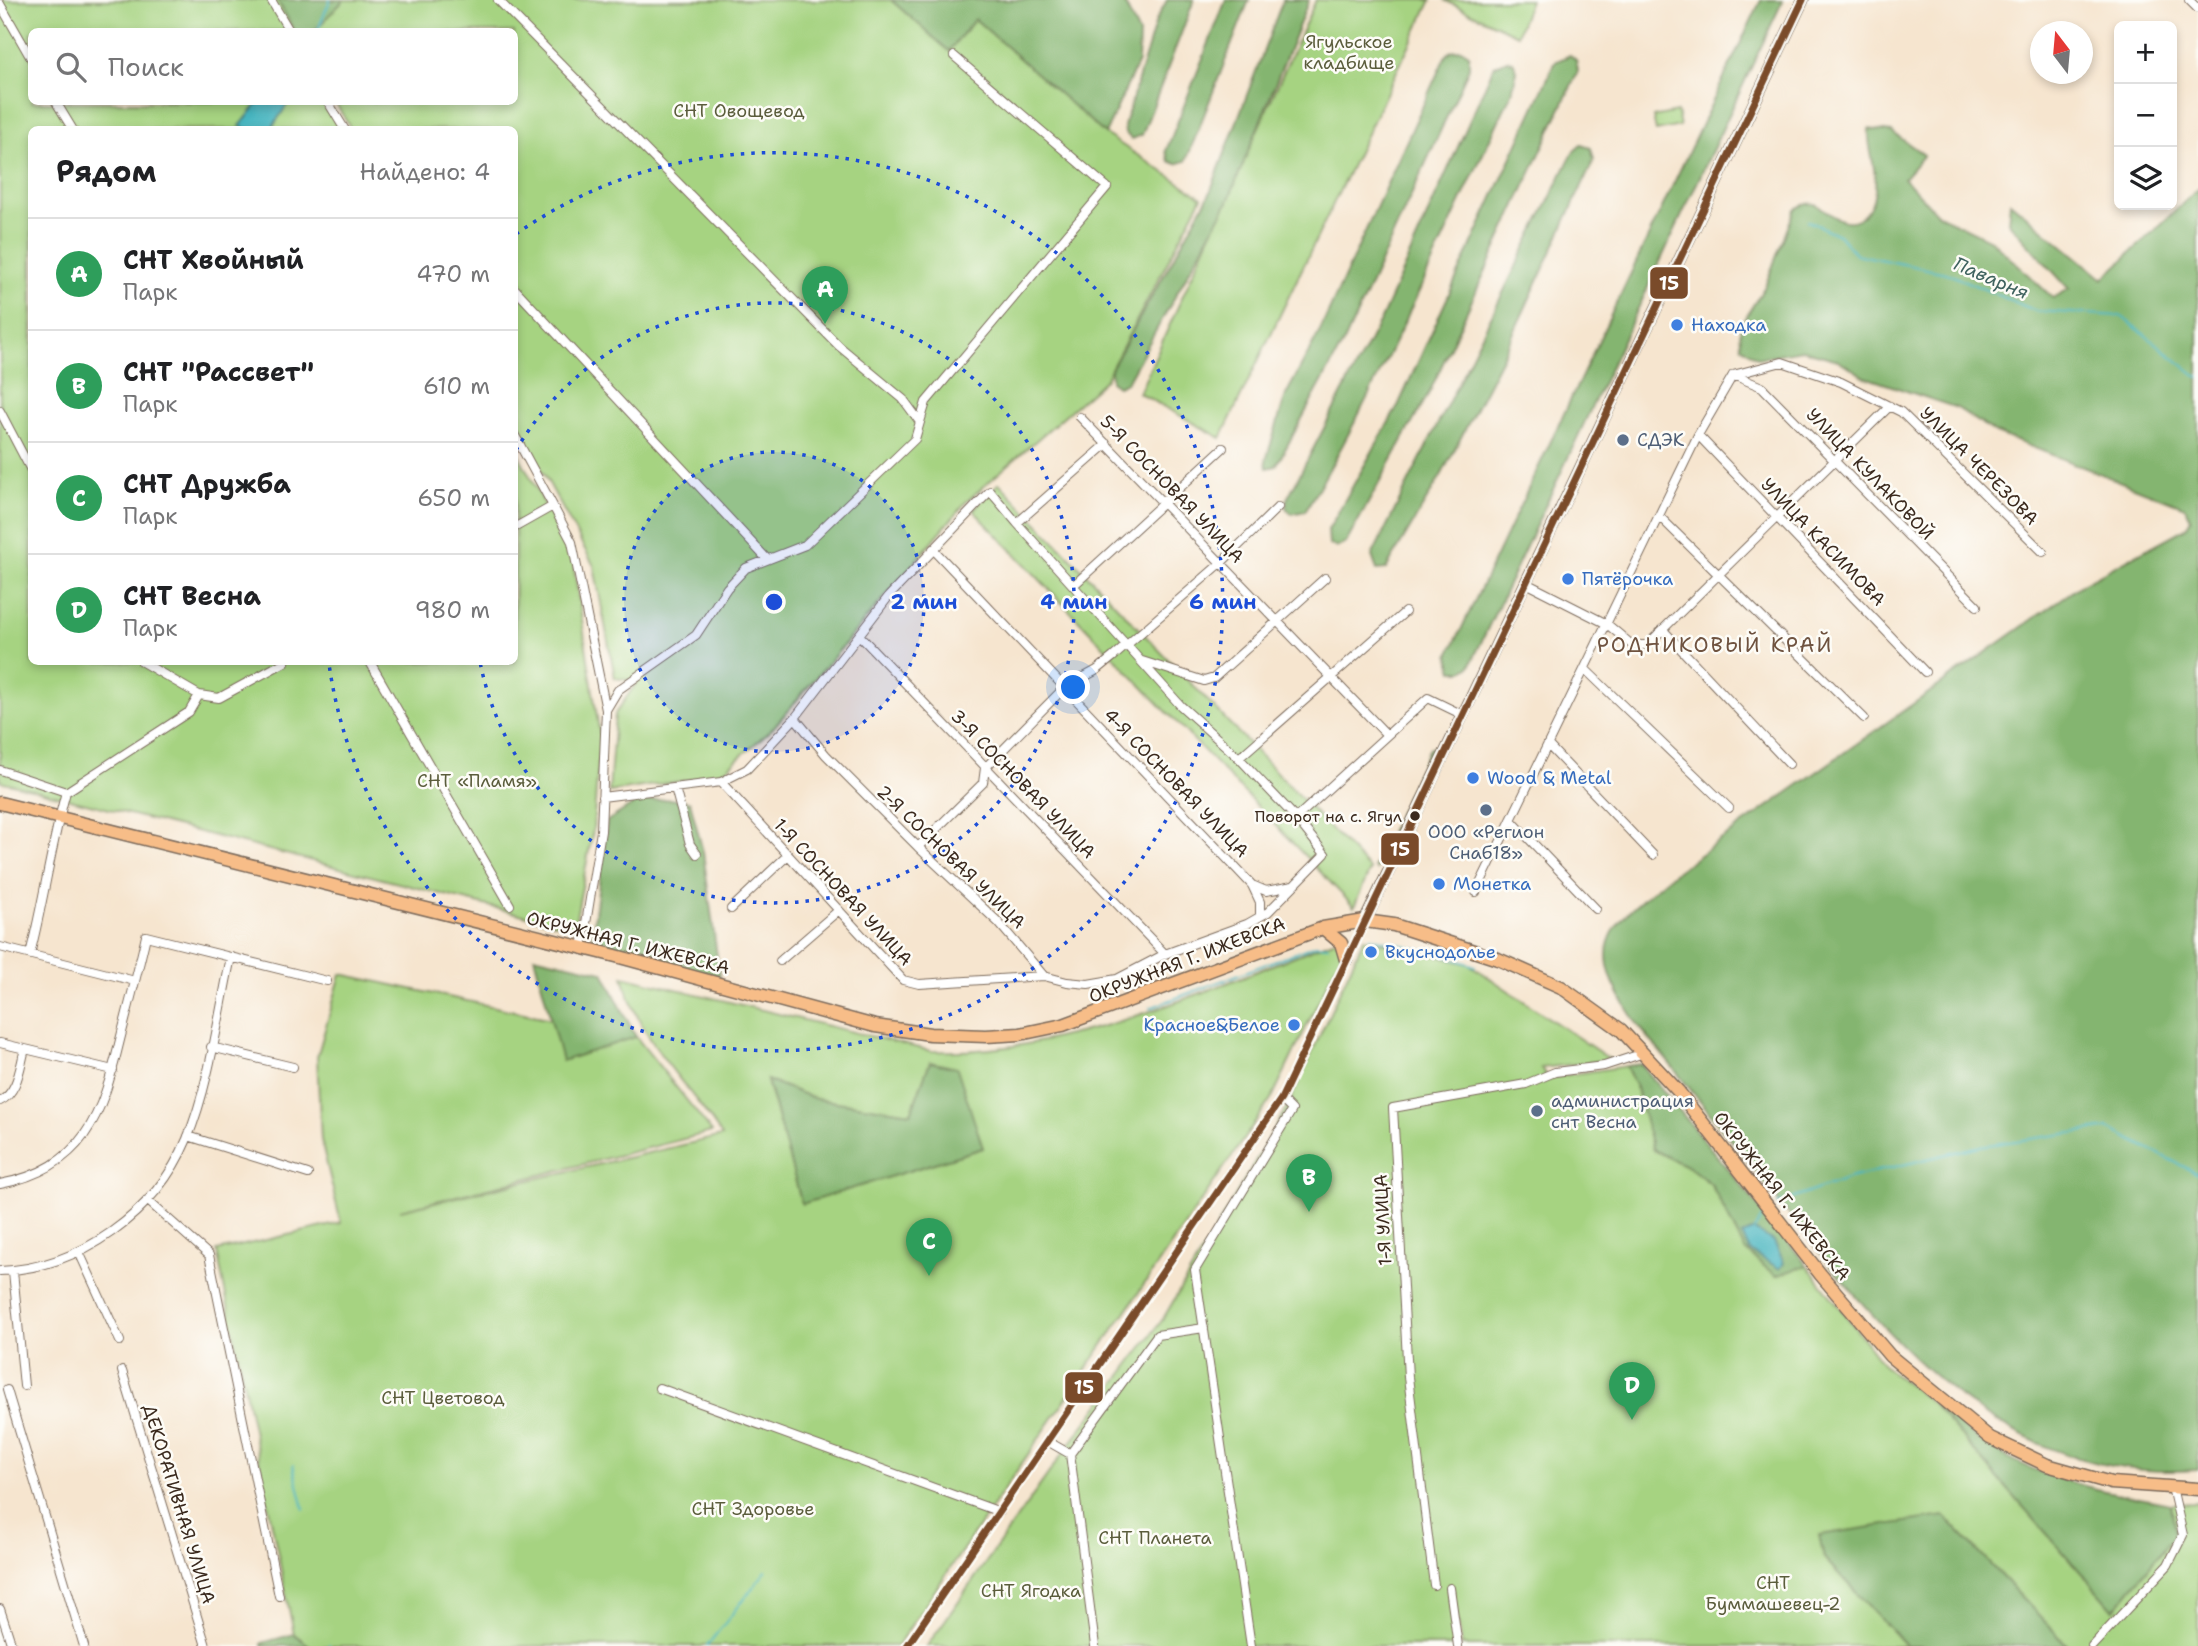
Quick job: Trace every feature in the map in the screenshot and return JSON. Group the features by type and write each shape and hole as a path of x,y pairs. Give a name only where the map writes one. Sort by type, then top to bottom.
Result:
{"main road":[{"name":"ОКРУЖНАЯ Г. ИЖЕВСКА","path":"0,803 582,948 876,1026 930,1034 1020,1034 1063,1025 1324,928 1364,921 1394,925 1497,959 1561,987 1621,1030 1678,1091 1821,1275 1891,1356 1990,1438 2047,1465 2111,1483 2198,1489"},
{"path":"1324,928 1341,943 1346,960"}],"street":[{"path":"271,0 288,28"},
{"path":"498,0 839,346 903,399 920,422"},
{"path":"907,1646 1281,1100 1803,0"},
{"path":"2189,0 2198,9"},
{"path":"0,4 28,53"},
{"path":"606,710 618,690 696,635 727,587 746,568 805,545 915,439 926,402 1107,187 954,56"},
{"path":"58,105 71,126"},
{"path":"330,105 343,126"},
{"path":"518,292 766,558"},
{"name":"УЛИЦА ЧЕРЕЗОВА","path":"1733,375 1782,362 1841,382 1901,412 2043,552"},
{"path":"1476,892 1698,435 1733,375"},
{"name":"УЛИЦА КУЛАКОВОЙ","path":"1733,375 1762,387 1977,606"},
{"path":"1526,583 1607,624 1639,648 1647,645 1890,406"},
{"path":"0,411 28,464"},
{"name":"5-Я СОСНОВАЯ УЛИЦА","path":"1080,417 1387,734"},
{"name":"УЛИЦА КАСИМОВА","path":"1698,435 1925,672"},
{"path":"518,441 572,542 606,710 601,831 582,948"},
{"path":"1017,523 1107,444"},
{"path":"1074,585 1223,448"},
{"path":"602,797 721,782 747,769 795,718 889,596 990,491 1181,706 1239,758 1296,818 1325,854 1296,885 1260,916 1222,935 1164,954 1136,971 1102,982 1076,984 1044,976"},
{"path":"518,526 553,506"},
{"path":"918,848 983,783 985,768 1064,688 1097,670 1127,645 1222,563 1278,507"},
{"path":"1659,516 1864,718"},
{"name":"4-Я СОСНОВАЯ УЛИЦА","path":"933,549 1252,885"},
{"path":"1142,662 1204,681 1210,679 1325,578"},
{"path":"1239,758 1405,612"},
{"path":"1662,631 1789,764"},
{"name":"3-Я СОСНОВАЯ УЛИЦА","path":"859,635 1164,954"},
{"path":"147,665 199,695 219,698 280,665"},
{"path":"372,665 510,905"},
{"path":"1585,669 1729,808"},
{"path":"30,954 66,792 189,712 199,695"},
{"path":"1296,818 1428,698 1463,715"},
{"name":"2-Я СОСНОВАЯ УЛИЦА","path":"795,718 826,755 918,848 998,922 1044,976"},
{"path":"1548,745 1653,855"},
{"path":"0,770 66,792"},
{"name":"1-Я СОСНОВАЯ УЛИЦА","path":"721,782 897,974 911,983 1044,976"},
{"path":"675,788 690,844 696,854"},
{"path":"1511,820 1596,909"},
{"path":"731,909 788,855"},
{"path":"1252,885 1266,891 1296,885"},
{"path":"1252,885 1260,902 1260,916"},
{"path":"780,961 839,910"},
{"path":"0,1184 40,1172 83,1140 99,1113 113,1070 146,936 327,981"},
{"path":"0,947 135,981"},
{"path":"0,1271 50,1264 79,1252 118,1229 147,1200 171,1170 188,1136 231,957"},
{"path":"0,1043 113,1070"},
{"path":"211,1047 293,1067"},
{"path":"0,1101 8,1097 13,1088 25,1049"},
{"name":"1-Я УЛИЦА","path":"1434,1585 1408,1377 1393,1108 1526,1084 1555,1072 1604,1066 1644,1053"},
{"path":"1251,1646 1195,1270 1292,1110 1281,1100"},
{"path":"188,1136 308,1174"},
{"path":"147,1200 209,1255 279,1596"},
{"path":"79,1252 120,1340"},
{"path":"13,1271 24,1386"},
{"path":"1095,1646 1070,1454 1157,1335 1204,1328"},
{"name":"ДЕКОРАТИВНАЯ УЛИЦА","path":"122,1371 206,1646"},
{"path":"659,1388 1000,1512"},
{"path":"6,1390 84,1646"},
{"path":"1049,1441 1070,1454"},
{"path":"2092,1646 2168,1565 2183,1535 2172,1487"},
{"path":"1450,1588 1458,1646"},
{"path":"0,1609 12,1646"}],"green space":[{"name":"СНТ «Пламя»","path":"0,0 277,0 293,28 28,28 28,105 330,105 341,126 28,126 28,665 518,665 518,454 572,556 600,736 593,830 574,928 0,781"},
{"path":"277,0 344,0 317,28 293,28"},
{"name":"СНТ Овощевод","path":"344,0 891,0 949,50 975,19 1105,134 1202,197 1105,380 966,502 773,728 719,775 609,792 615,714 637,682 615,678 594,566 518,427 518,126 349,126 337,105 518,105 518,28 317,28"},
{"path":"891,0 1123,0 1139,34 1138,62 1105,134 975,19 949,51"},
{"path":"1167,0 1194,0 1142,135 1132,139 1125,133 1124,126 1156,21"},
{"path":"1226,0 1249,0 1186,161 1176,164 1169,161 1166,151"},
{"path":"1283,0 1309,0 1227,204 1127,382 1118,386 1111,381 1111,369 1209,195"},
{"name":"Ягульское кладбище","path":"1316,0 1431,0 1221,438 1139,393"},
{"path":"1444,0 1530,0 1517,35"},
{"path":"1761,0 1783,0 1470,666 1463,671 1453,671 1449,655"},
{"path":"1461,49 1469,54 1469,68 1347,336 1276,466 1267,468 1266,460 1286,395 1318,335 1445,57 1451,51"},
{"path":"1570,55 1576,60 1578,71 1430,391 1346,543 1338,547 1329,545 1328,530 1398,406 1555,62"},
{"path":"1507,60 1513,62 1517,70 1512,93 1413,304 1334,461 1305,511 1292,514 1286,508 1287,499 1382,317 1494,66"},
{"path":"1677,112 1680,126 1656,131 1653,117"},
{"path":"1869,129 1892,132 1924,155 1904,178 1937,214 1991,240 2053,298 2069,289 2008,222 2010,202 2103,279 2198,189 2198,1470 2130,1469 2068,1455 2012,1430 1961,1397 1913,1356 1827,1262 1638,1025 1620,997 1610,974 1607,955 1610,939 1619,924 1633,908 1674,873 2084,583 2186,528 2191,519 2185,507 1996,433 1957,408 1865,377 1838,360 1802,350 1758,358 1741,346 1740,326 1765,286 1795,209 1814,204 1839,219 1853,221 1864,215 1868,209 1874,197 1876,182"},
{"path":"1581,145 1591,148 1594,160 1502,358 1442,474 1386,569 1377,570 1372,556 1573,152"},
{"path":"999,483 1370,870 1354,907 973,510"},
{"path":"1429,748 1436,748 1376,870 1374,867"},
{"path":"671,799 690,802 703,852 720,978 592,937 607,821 637,802"},
{"path":"1351,934 1273,1096 897,1646 310,1646 294,1634 217,1251 341,1223 321,1140 317,1057 341,974 636,1037 712,1132 400,1210 722,1136 652,1041 630,999 623,976 931,1051 984,1050 1091,1030 1145,1013","holes":["930,1062 983,1148 802,1203 767,1081 816,1099 911,1113"]},
{"path":"1364,938 1469,964 1611,1060 1541,1068 1548,1078 1626,1066 1636,1087 1653,1150 1689,1167 1711,1184 1745,1250 1807,1265 1885,1367 1933,1404 2114,1610 2175,1535 2171,1504 2198,1503 2198,1646 2068,1646 1944,1516 1824,1558 1906,1646 1462,1646 1452,1585 1448,1585 1456,1646 927,1646 1058,1460 1163,1319 1288,1105"},
{"path":"534,956 603,972 636,1037 562,1061"},
{"path":"930,1062 957,1068 983,1148 802,1204 767,1080 816,1099 911,1113"},
{"path":"1641,1064 1807,1265 1776,1276 1745,1250 1711,1184 1689,1167 1653,1150 1636,1087 1626,1066"},
{"path":"1933,1404 1983,1442 2032,1469 2101,1490 2171,1504 2175,1535 2114,1610"},
{"path":"1944,1516 2068,1646 1906,1646 1824,1558 1819,1535"},
{"path":"294,1634 310,1646 262,1646 262,1643"}],"water":[{"path":"257,105 287,105 273,126 240,126"},
{"path":"1754,1230 1774,1241 1784,1263 1780,1269 1750,1251 1742,1235"}],"waterway":[{"path":"319,28 330,0"},
{"name":"Паварня","path":"1808,221 1839,235 1855,254 1946,273 2036,311 2121,316 2198,377"},
{"path":"1370,937 1475,966"},
{"path":"1150,1008 1316,945 1328,946"},
{"path":"1777,1204 1849,1178 1980,1146 2108,1128 2198,1174"},
{"path":"1754,1230 1765,1214"},
{"path":"293,1465 304,1509"},
{"path":"707,1646 766,1571"}],"transit line":[{"name":"15","path":"907,1646 1281,1099 1803,0"}],"place":[{"name":"СНТ Хвойный","path":"825,324"},
{"name":"Находка","path":"1677,325"},
{"name":"СДЭК","path":"1623,440"},
{"name":"Пятёрочка","path":"1568,579"},
{"name":"Wood & Metal","path":"1473,778"},
{"name":"ООО «Регион Снаб18»","path":"1486,810"},
{"name":"Поворот на с. Ягул","path":"1415,816"},
{"name":"Монетка","path":"1439,884"},
{"name":"Вкуснодолье","path":"1371,952"},
{"name":"Красное&Белое","path":"1294,1025"},
{"name":"администрация снт Весна","path":"1537,1111"},
{"name":"СНТ \"Рассвет\"","path":"1309,1212"},
{"name":"СНТ Дружба","path":"929,1276"},
{"name":"СНТ Весна","path":"1632,1420"}],"district":[{"name":"РОДНИКОВЫЙ КРАЙ","path":"1715,645"}],"park label":[{"name":"СНТ Цветовод","path":"443,1398"},
{"name":"СНТ Здоровье","path":"753,1509"},
{"name":"СНТ Планета","path":"1155,1538"},
{"name":"СНТ Ягодка","path":"1031,1591"},
{"name":"СНТ Буммашевец-2","path":"1773,1593"}]}
